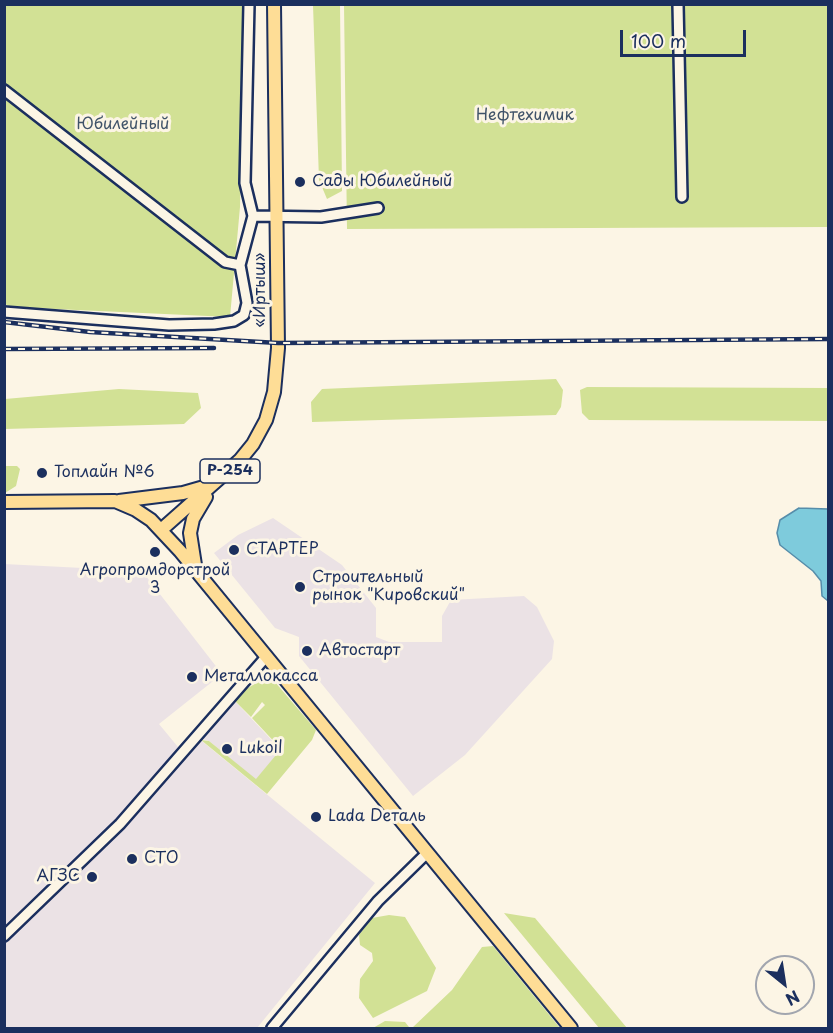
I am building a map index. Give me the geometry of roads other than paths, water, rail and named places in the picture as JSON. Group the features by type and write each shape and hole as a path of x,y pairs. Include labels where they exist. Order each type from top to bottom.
{"main road":[{"name":"«Иртыш»","path":"161,530 219,481 253,444 266,420 274,392 278,348 274,4"},
{"path":"4,502 115,501 183,493 219,481"},
{"path":"199,574 191,551 191,526 201,502 219,481"},
{"path":"115,501 136,510 161,530 571,1029"}],"street":[{"path":"4,312 169,325 234,321 244,315 247,303 240,265 253,216 245,183 249,4"},
{"path":"678,4 682,197"},
{"path":"4,90 216,255 231,264 240,265"},
{"path":"253,216 321,217 378,208"},
{"path":"4,936 120,824 266,657"},
{"path":"272,1029 378,901 426,854"}],"water":[{"path":"799,508 828,509 828,601 822,596 821,581 813,571 780,545 777,533 780,520"}],"railway":[{"path":"4,322 90,332 278,343 828,339"},
{"path":"4,349 214,348"}],"place":[{"name":"Сады Юбилейный","path":"300,182"},
{"name":"Топлайн №6","path":"42,473"},
{"name":"СТАРТЕР","path":"234,550"},
{"name":"Агропромдорстрой 3","path":"155,552"},
{"name":"Строительный рынок \"Кировский\"","path":"300,587"},
{"name":"Автостарт","path":"307,651"},
{"name":"Металлокасса","path":"192,677"},
{"name":"Lukoil","path":"227,749"},
{"name":"Lada Dеталь","path":"316,817"},
{"name":"СТО","path":"132,859"},
{"name":"АГЗС","path":"92,877"}],"park label":[{"name":"Нефтехимик","path":"525,116"},
{"name":"Юбилейный","path":"123,125"}]}
